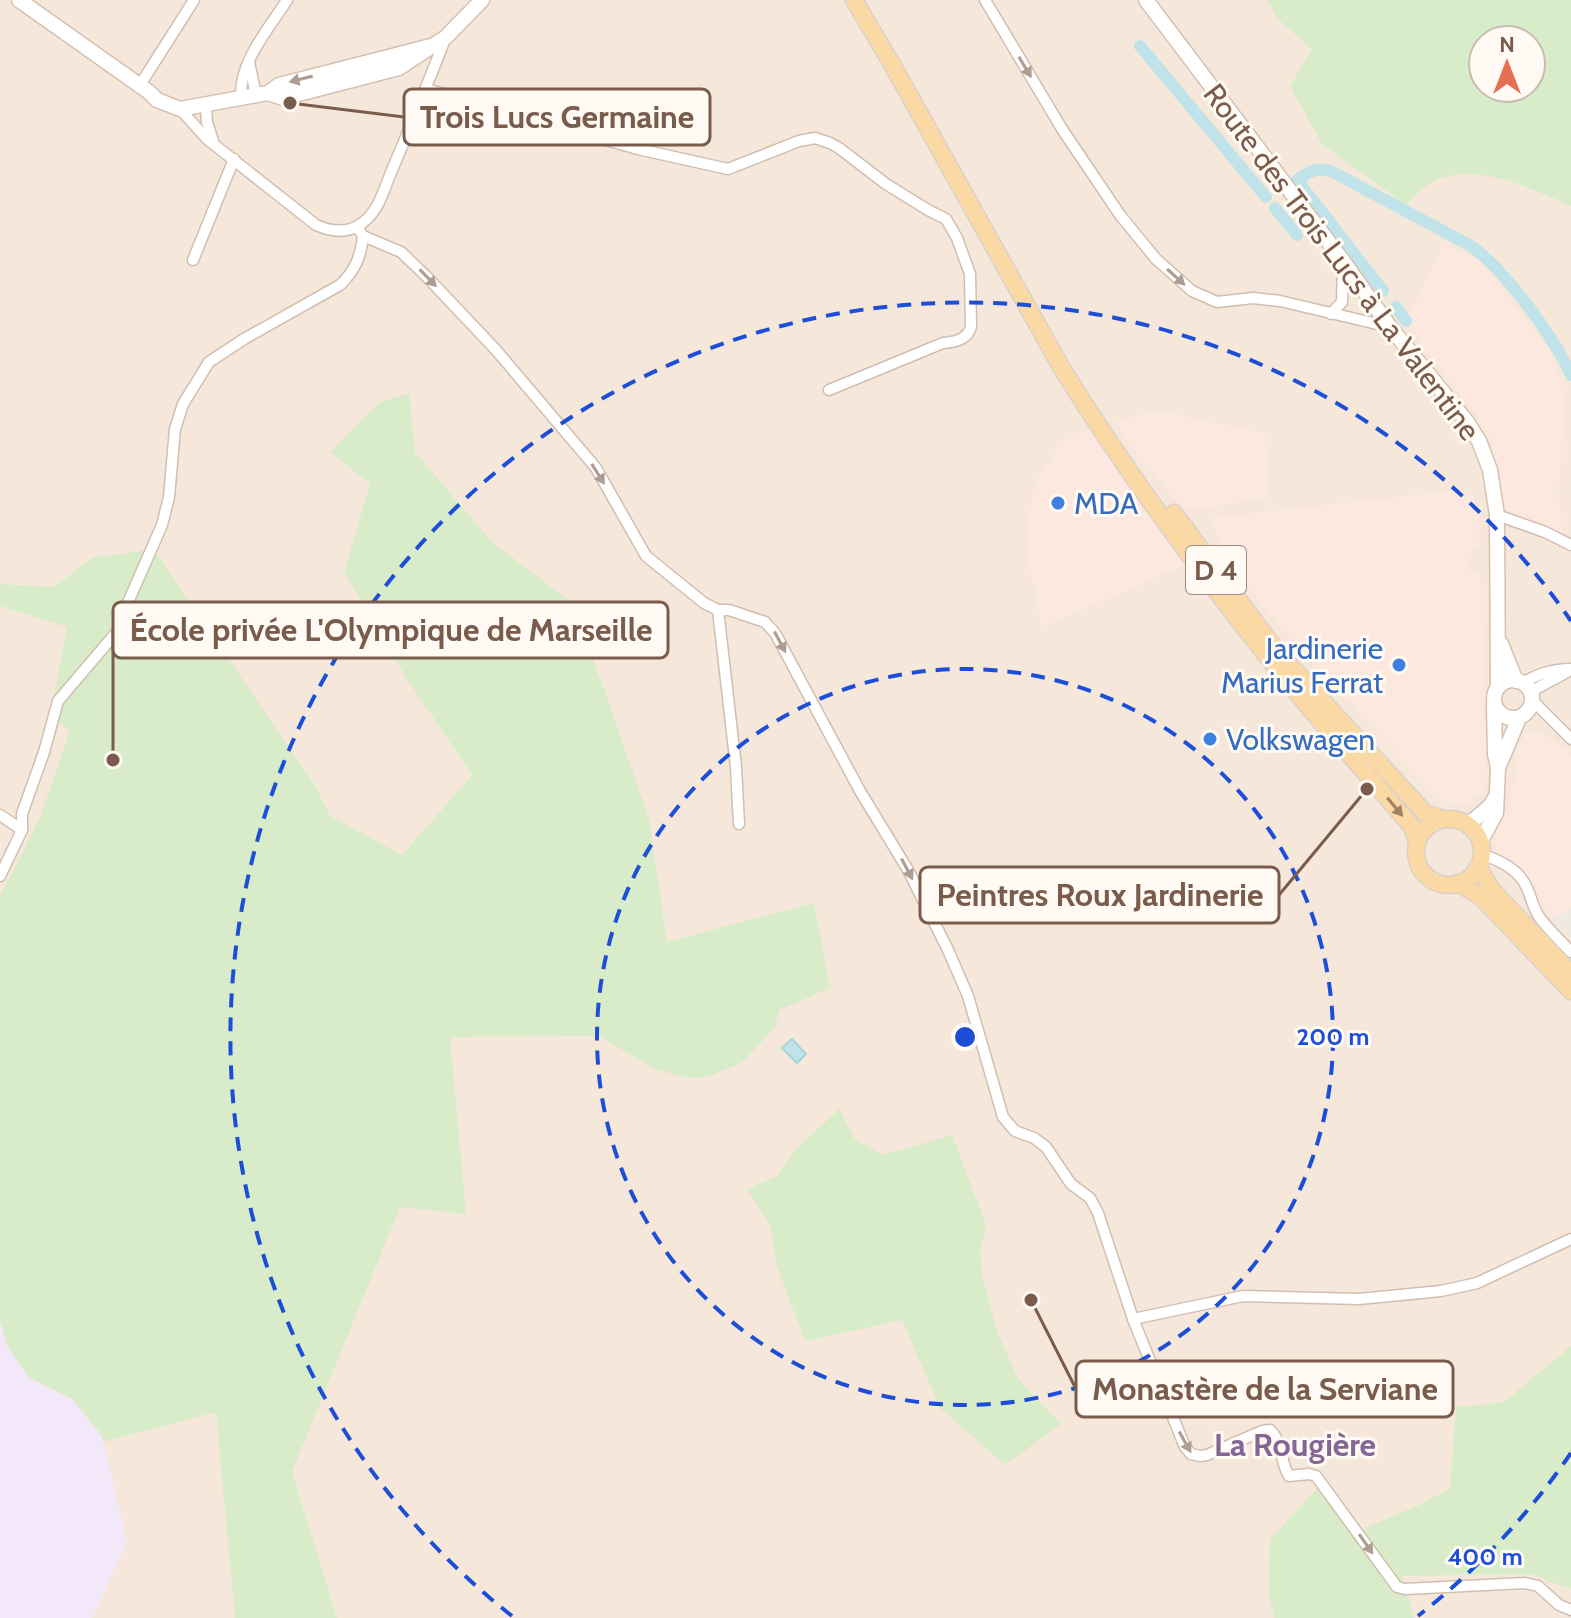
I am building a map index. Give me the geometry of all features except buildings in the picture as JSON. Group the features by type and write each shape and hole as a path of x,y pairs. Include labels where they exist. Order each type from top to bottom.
{"main road":[{"name":"D 4","path":"854,0 1081,399 1210,583 1268,657 1412,827 1417,841"},
{"name":"D 4","path":"1020,293 1143,472 1276,650 1425,813 1443,819"},
{"path":"1480,854 1470,877 1458,883 1440,883 1425,874 1416,859 1417,841 1423,831 1443,819 1456,819 1468,825 1475,832 1491,889 1571,973"},
{"path":"1458,883 1481,897 1571,991"}],"street":[{"path":"144,89 194,0"},
{"path":"255,95 249,60 287,0"},
{"path":"194,107 255,95 279,85 431,46 446,37 482,0"},
{"path":"985,0 1062,129 1120,215 1156,259 1192,291 1217,302 1253,298 1390,327"},
{"name":"Route des Trois Lucs à La Valentine","path":"1146,0 1390,327 1476,435 1490,470 1497,515 1498,687"},
{"path":"30,3 144,89 186,101 194,107 207,122 213,143"},
{"path":"0,876 22,830 22,814 58,701 121,624 162,525 169,497 175,429 183,404 209,362 340,285 350,276 362,250 360,231 375,210 446,37"},
{"path":"426,89 638,149 728,169 799,141 815,138 839,148 886,184 946,219 957,238 970,274 969,334 956,342 943,343 829,390"},
{"path":"194,107 213,143 316,225 329,231 360,231 401,252 496,350 596,468 646,556 704,603 718,610 729,610 765,622 775,633 860,791 908,870 948,950 968,996 1003,1117 1015,1131 1034,1138 1046,1147 1071,1184 1090,1198 1098,1213 1133,1319 1185,1447 1191,1454 1207,1455 1270,1430 1278,1440 1285,1472 1289,1476 1316,1476 1397,1587 1525,1583 1538,1586 1559,1605 1571,1610"},
{"path":"193,260 234,159"},
{"path":"1331,314 1342,302 1343,261"},
{"path":"1497,515 1571,545"},
{"path":"718,610 736,767 739,824"},
{"name":"Route des Trois Lucs à La Valentine","path":"1499,636 1525,689 1571,739"},
{"path":"1525,689 1571,670"},
{"path":"1525,689 1510,680 1495,691 1496,813 1480,854 1508,866 1519,876 1540,919 1571,952"},
{"path":"1498,768 1519,718 1528,711 1525,689"},
{"path":"1494,706 1504,717 1519,718"},
{"path":"1468,825 1490,806 1497,792"},
{"path":"0,815 22,830"},
{"path":"1133,1319 1243,1296 1359,1299 1441,1291 1477,1283 1571,1239"}],"shaded area":[{"path":"0,0 1571,0 1571,1618 0,1618"},
{"path":"1445,243 1481,263 1549,349 1559,377 1563,403 1564,440 1558,494 1563,536 1503,507 1492,439 1422,346 1407,320"},
{"path":"1168,413 1265,434 1268,497 1184,509 1126,440 1117,423 1144,414"},
{"path":"1094,428 1186,564 1042,627 1030,566 1029,516 1035,484 1058,449 1074,434"},
{"name":"Jardinerie Marius Ferrat","path":"1471,489 1479,517 1479,546 1465,556 1466,569 1480,575 1487,787 1466,804 1456,804 1438,797 1343,698 1259,601 1235,566 1209,518"},
{"path":"1537,732 1571,755 1571,909 1551,919 1527,874 1495,850 1494,839 1505,814 1516,774 1518,745 1525,735"},
{"path":"1571,909 1571,938 1551,919"},
{"path":"0,1321 8,1348 30,1378 72,1399 102,1436 127,1543 92,1618 0,1618"}],"green space":[{"path":"1267,0 1571,0 1571,206 1504,180 1468,174 1434,181 1406,205 1322,144 1290,86 1312,49 1279,20"},
{"path":"409,393 415,452 492,542 570,601 649,819 667,942 814,903 830,988 779,1010 775,1027 743,1062 707,1077 683,1077 657,1070 599,1036 450,1037 466,1214 400,1207 292,1472 337,1618 235,1618 216,1412 103,1442 102,1436 72,1399 30,1378 8,1348 0,1320 0,896 39,820 70,732 59,722 60,717 51,713 67,627 0,606 0,584 54,587 92,558 143,551 159,557 316,787 330,816 402,855 472,775 405,676 344,572 370,484 331,452 379,403"},
{"path":"839,1109 855,1139 882,1155 952,1135 986,1224 980,1252 982,1275 997,1331 1018,1379 1061,1424 1005,1465 940,1408 902,1320 805,1341 776,1264 770,1225 747,1189 777,1176 793,1152"},
{"path":"1571,1346 1571,1589 1530,1574 1403,1576 1414,1618 1274,1618 1269,1593 1270,1539 1317,1489 1353,1533 1424,1503 1450,1488 1456,1407 1504,1402"}],"water":[{"path":"792,1039 806,1054 797,1063 782,1048"}],"waterway":[{"path":"1140,46 1266,197"},
{"path":"1383,291 1297,180 1317,170 1331,171 1471,246 1499,271 1527,305 1571,375"},
{"path":"1275,208 1297,235"},
{"path":"1396,307 1406,321"}],"place":[{"name":"Trois Lucs Germaine","path":"290,103"},
{"name":"MDA","path":"1058,503"},
{"name":"Jardinerie Marius Ferrat","path":"1399,665"},
{"name":"Volkswagen","path":"1210,739"},
{"name":"École privée L'Olympique de Marseille","path":"113,760"},
{"name":"Peintres Roux Jardinerie","path":"1367,789"},
{"name":"Monastère de la Serviane","path":"1031,1300"}],"district":[{"name":"La Rougière","path":"1295,1444"}]}
